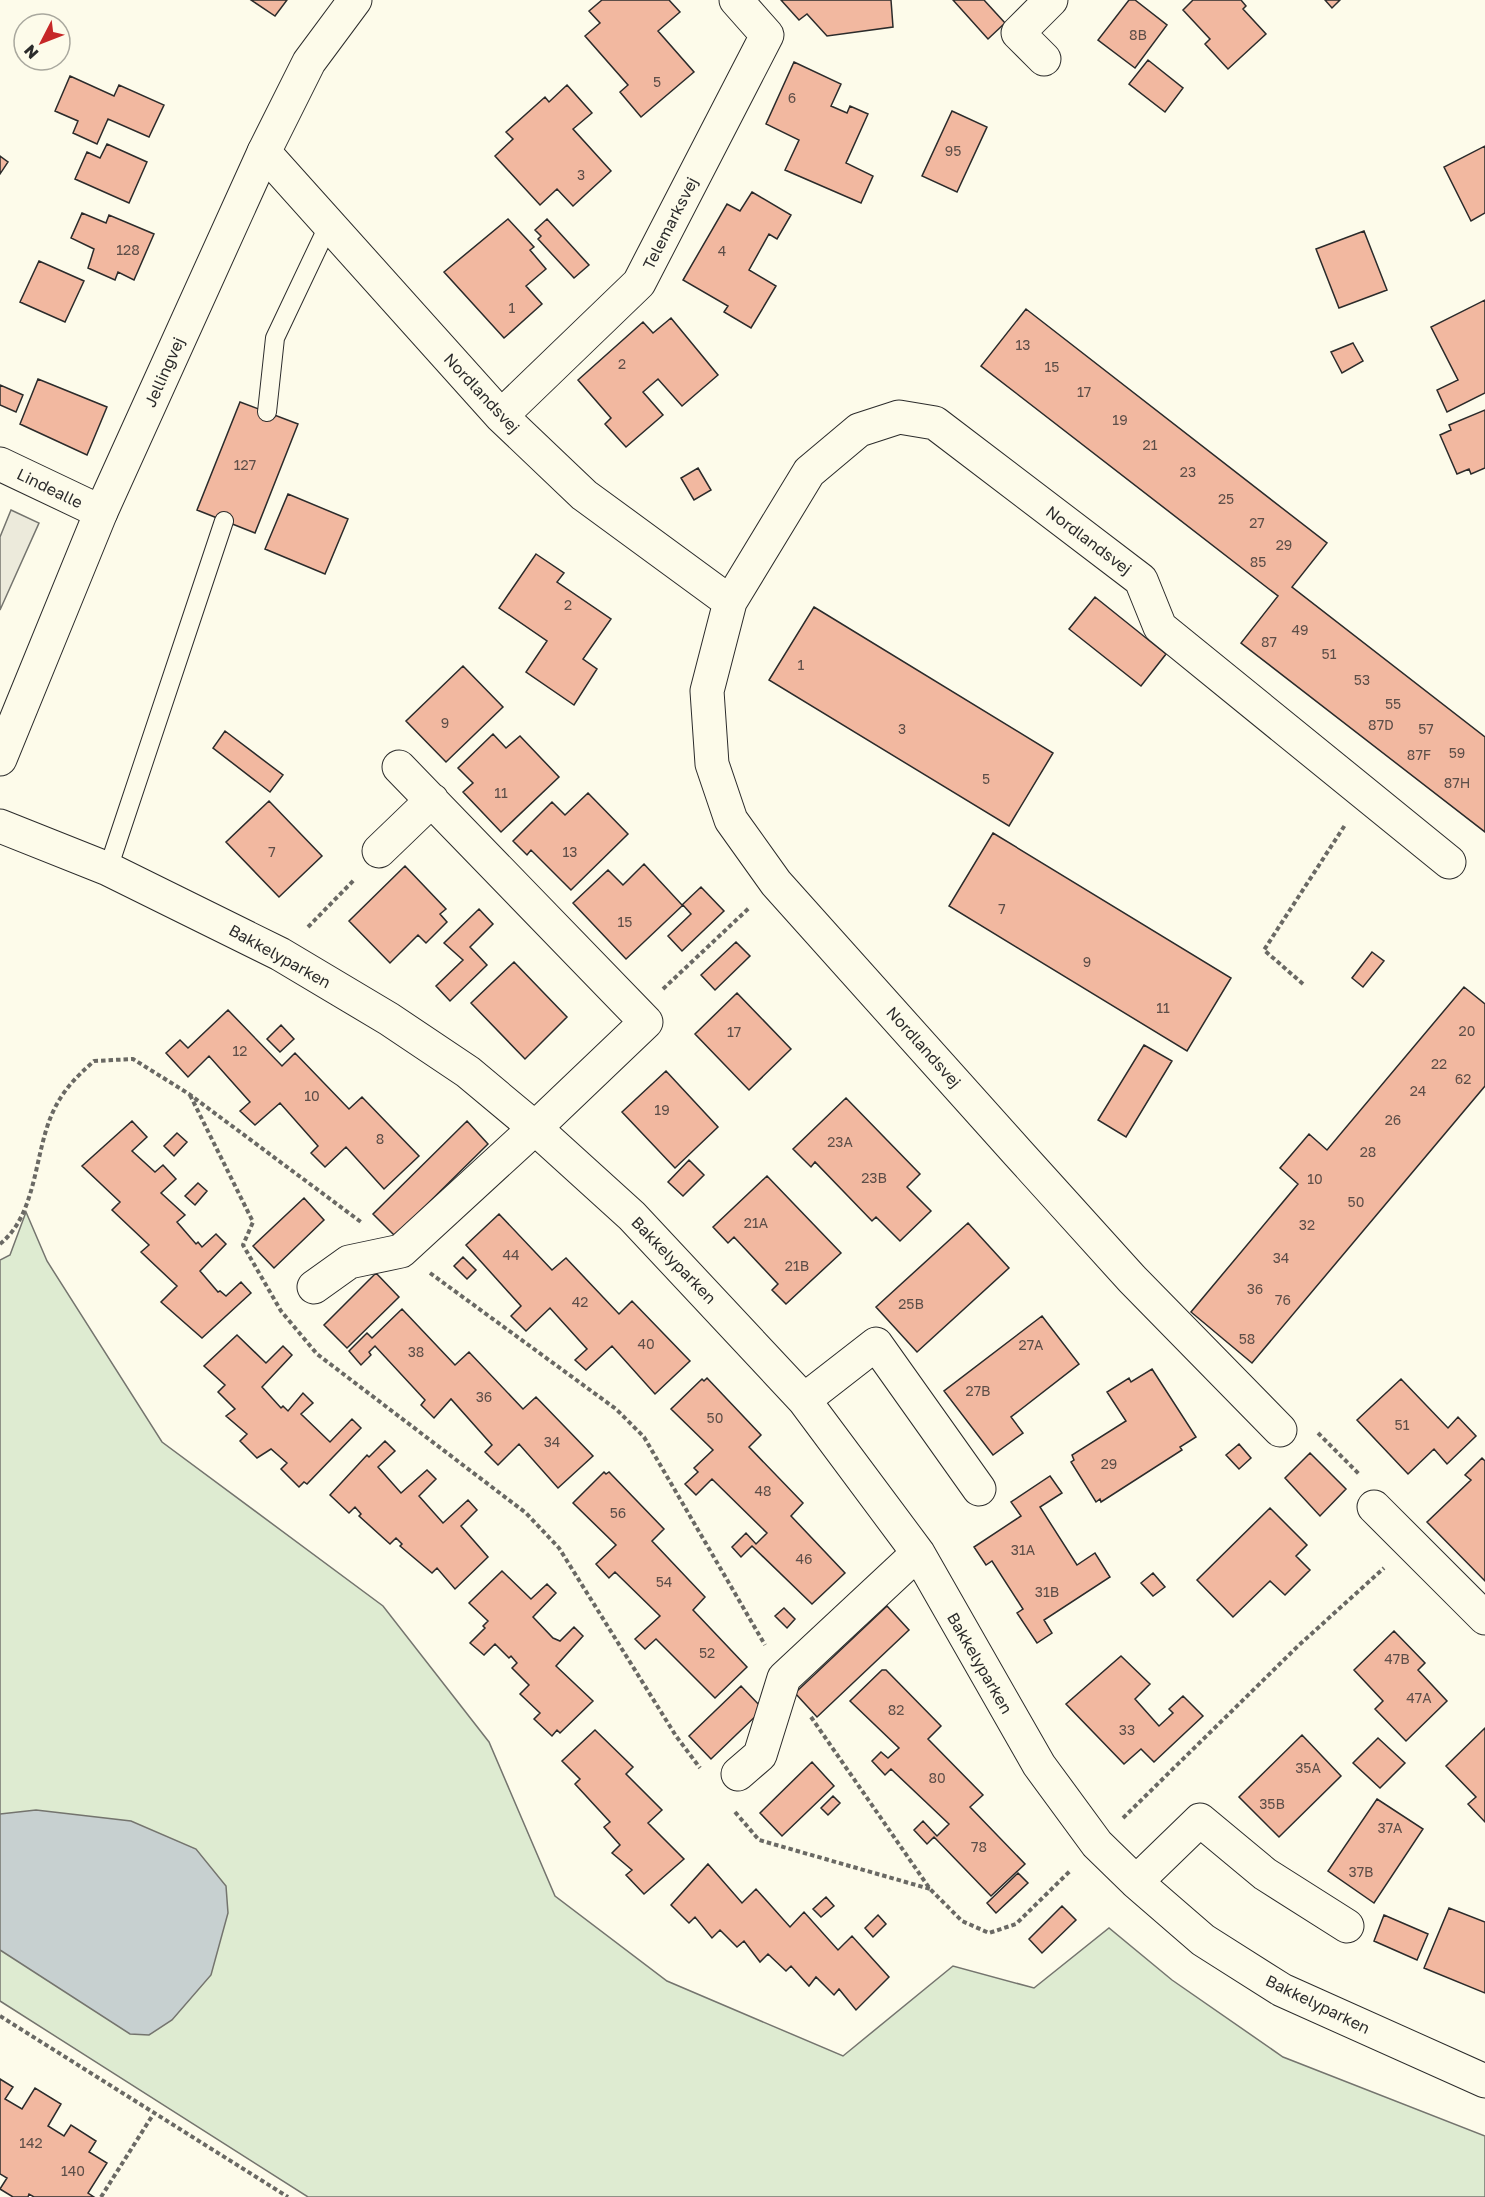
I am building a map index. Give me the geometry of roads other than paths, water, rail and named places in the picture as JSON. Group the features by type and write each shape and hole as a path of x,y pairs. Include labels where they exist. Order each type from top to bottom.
{"street":[{"name":"Jellingvej","path":"0,759 101,512 264,152 309,63 355,0"},
{"name":"Telemarksvej","path":"501,416 639,283 767,35 736,0"},
{"path":"1044,60 1018,33 1051,0"},
{"name":"Nordlandsvej","path":"264,152 501,416 584,495 730,602"},
{"name":"Nordlandsvej","path":"1280,1430 1132,1279 1063,1203 776,883 731,820 712,764 707,691 730,602 809,472 859,430 899,417 935,423 1141,580 1160,627 1449,862"},
{"name":"Lindealle","path":"0,464 101,512"},
{"path":"314,1287 349,1262 401,1251 536,1128 646,1022 399,767"},
{"path":"379,851 432,801"},
{"name":"Bakkelyparken","path":"0,826 108,868 280,954 389,1019 468,1072 536,1128 632,1216 804,1400 918,1553 1039,1765 1097,1844 1136,1882 1203,1940 1282,1990 1485,2081"},
{"path":"804,1400 876,1344 979,1489"},
{"path":"1374,1507 1485,1618"},
{"path":"738,1774 760,1755 784,1678 918,1553"},
{"path":"1136,1882 1200,1820 1265,1874 1347,1926"}],"lane":[{"path":"267,412 275,338 329,224"},
{"path":"108,868 224,521"}]}
